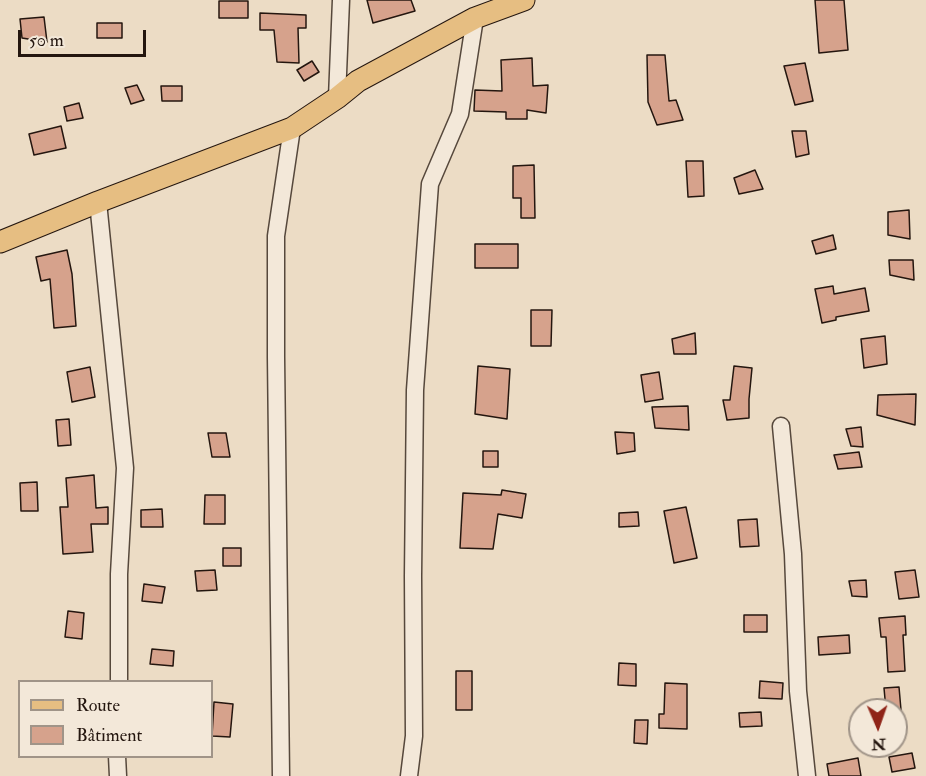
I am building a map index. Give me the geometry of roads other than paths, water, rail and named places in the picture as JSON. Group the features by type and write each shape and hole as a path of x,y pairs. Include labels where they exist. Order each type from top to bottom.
{"main road":[{"path":"0,242 291,128 338,98 358,81 475,18 524,0"}],"street":[{"path":"338,98 341,0"},
{"path":"409,776 414,736 415,390 430,184 460,114 475,18"},
{"path":"281,776 276,236 291,128"},
{"path":"98,202 125,468 119,574 119,680"},
{"path":"781,426 793,554 798,691 807,776"},
{"path":"117,758 118,776"}]}
